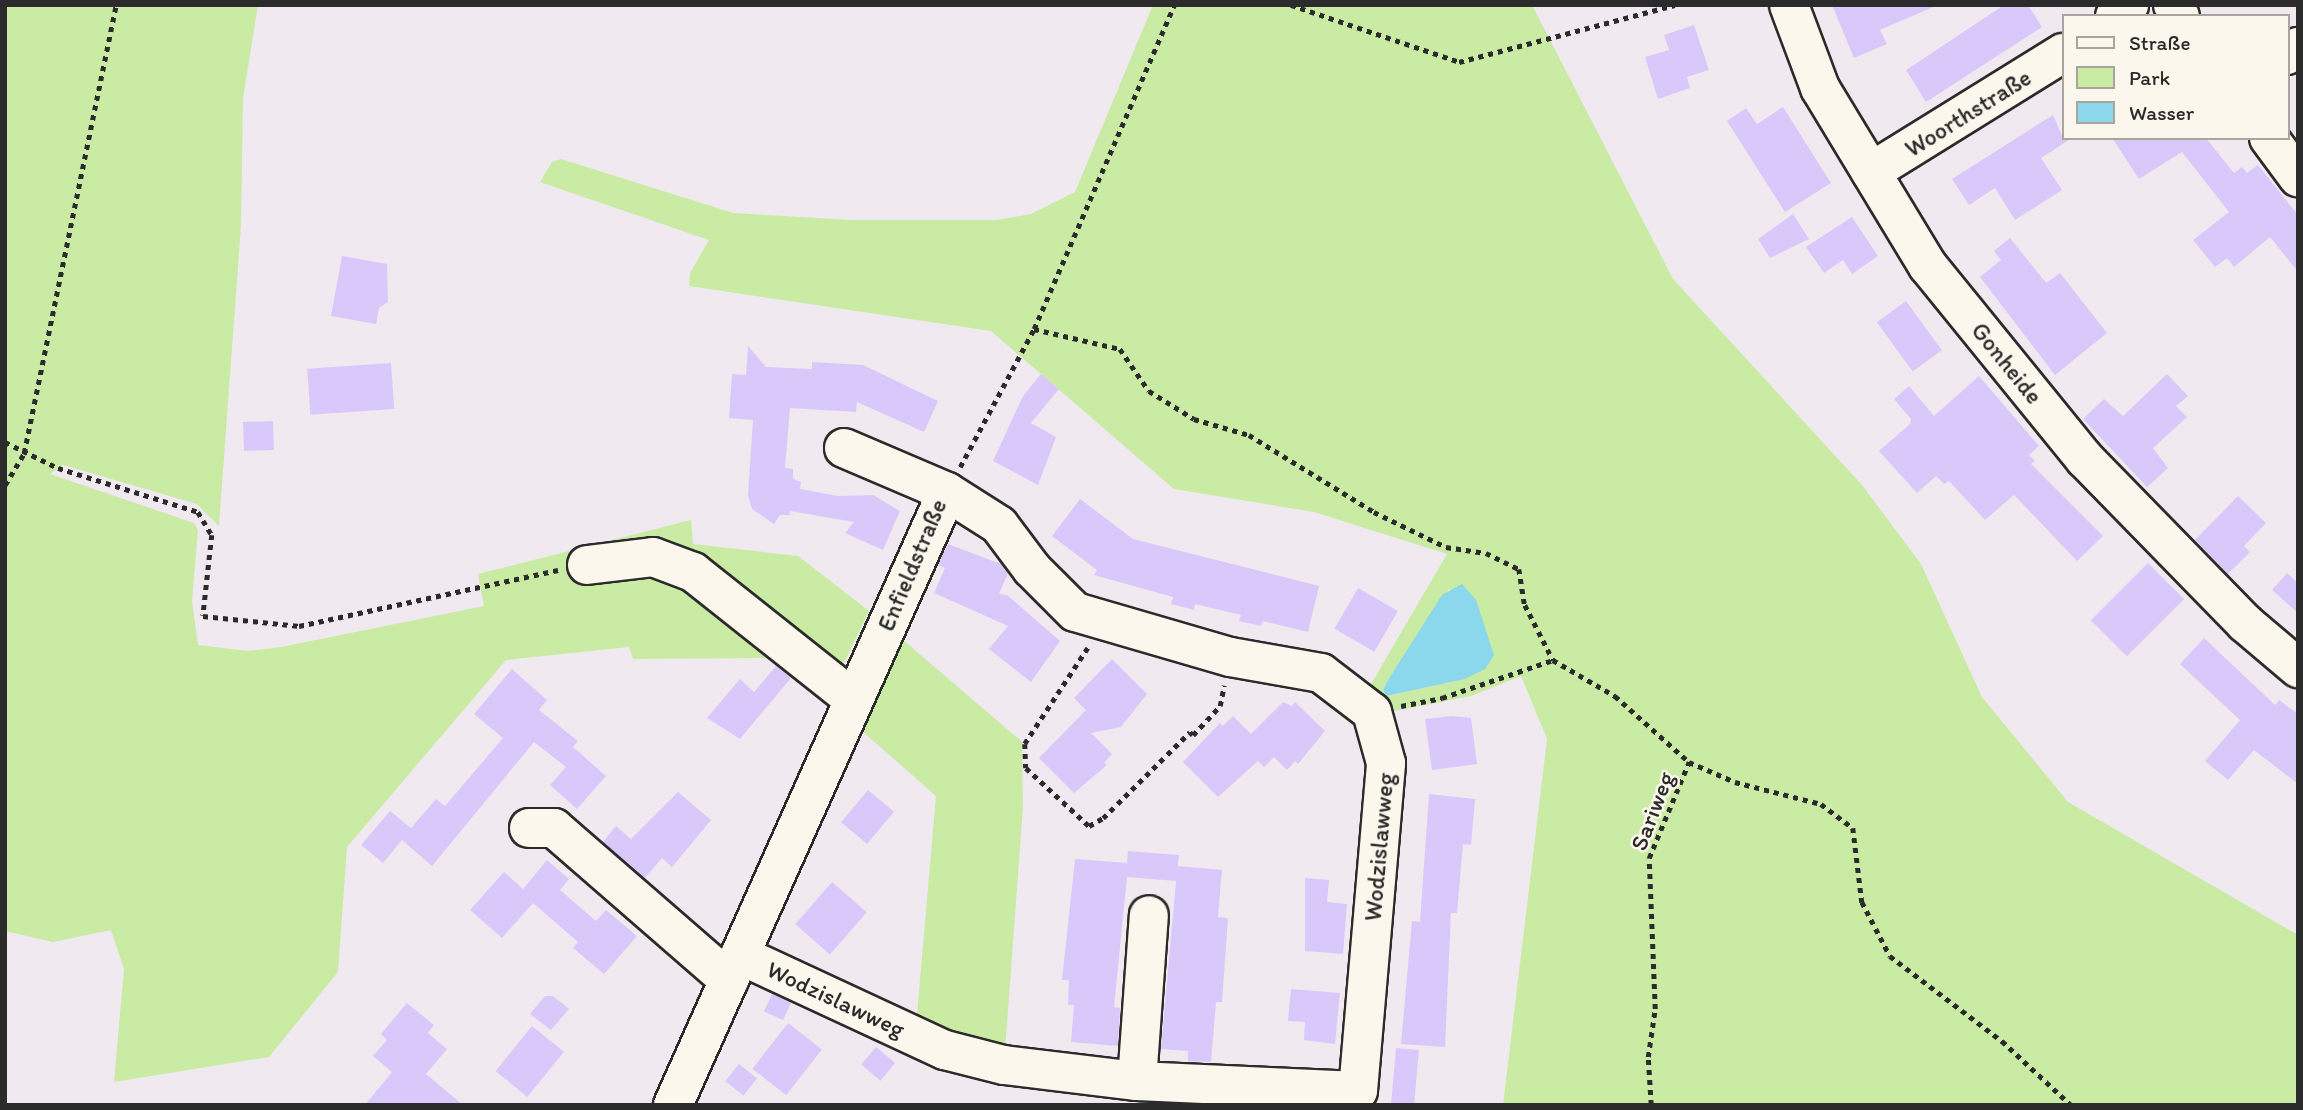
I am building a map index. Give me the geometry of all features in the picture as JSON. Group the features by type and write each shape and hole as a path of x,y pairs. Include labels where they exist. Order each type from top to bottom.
{"street":[{"name":"Gonheide","path":"1789,5 1820,88 1927,266 2085,459 2245,623 2298,668"},
{"name":"Woorthstraße","path":"1866,163 2062,54"},
{"path":"2270,140 2298,177"},
{"name":"Enfieldstraße","path":"673,1105 947,492 844,448"},
{"path":"947,492 999,525 1032,569 1075,612 1230,657 1321,673 1372,712"},
{"path":"587,565 653,557 693,572 853,699"},
{"name":"Wodzislawweg","path":"735,967 945,1050 1004,1065 1137,1081 1358,1091 1386,763 1372,712"},
{"path":"529,828 554,828 735,967"},
{"path":"1137,1081 1149,915"}],"path":[{"path":"5,485 24,453 116,5"},
{"path":"947,492 1034,329 1174,5"},
{"path":"1290,5 1459,62 1675,5"},
{"path":"1034,329 1120,349 1149,391 1194,419 1249,435 1374,512 1446,547 1486,553 1519,569 1525,605 1553,660 1442,698 1372,712"},
{"path":"5,442 58,468 198,512 212,536 203,616 299,626 587,565"},
{"path":"1105,621 1025,744 1026,768 1089,825 1103,818 1220,706 1230,657"},
{"name":"Sariweg","path":"1553,660 1615,696 1689,762 1649,858 1655,1009 1648,1058 1651,1105"},
{"path":"1689,762 1735,782 1821,804 1853,828 1862,902 1890,956 2002,1041 2071,1105"}],"green space":[{"path":"5,5 258,5 243,98 241,225 219,526 197,504 63,465 50,474 194,523 198,530 192,601 198,645 248,651 281,647 484,606 478,574 691,520 693,544 798,556 869,611 827,698 782,658 633,659 629,647 506,660 347,847 338,972 269,1057 114,1082 124,969 111,930 53,942 5,931"},
{"path":"1153,5 1532,5 1673,279 1862,485 1921,564 1982,697 2068,802 2298,935 2298,1105 1503,1105 1547,739 1521,676 1471,696 1384,713 1367,691 1447,554 1314,512 1174,489 991,331 689,286 690,273 709,240 540,182 552,162 561,159 733,213 851,220 997,220 1031,214 1075,192","holes":["1450,588 1465,679 1386,696 1383,690"]},
{"path":"902,639 1022,742 1023,807 1005,1051 916,1026 936,796 861,730"}],"water":[{"path":"1462,584 1476,600 1494,655 1485,669 1465,679 1386,696 1383,690 1388,680 1442,595"}],"building":[{"path":"1832,5 1938,5 1880,30 1887,44 1854,58"},
{"path":"2004,5 2028,5 2042,27 1926,102 1906,70"},
{"path":"1694,25 1709,70 1687,77 1690,88 1658,99 1645,57 1669,50 1664,35"},
{"path":"1783,107 1831,183 1785,212 1727,121 1746,108 1757,124"},
{"path":"2053,115 2062,140 2069,140 2041,158 2062,190 2015,220 1995,188 1969,205 1952,179"},
{"path":"2113,140 2208,140 2234,173 2242,167 2247,173 2258,165 2298,215 2298,272 2270,237 2234,267 2227,258 2215,267 2193,240 2229,212 2182,152 2139,179"},
{"path":"1793,214 1809,239 1770,258 1758,239"},
{"path":"1852,217 1878,256 1852,274 1843,260 1824,273 1806,247"},
{"path":"2010,238 2046,283 2060,273 2107,333 2055,375 1980,277 2001,260 1994,251"},
{"path":"342,256 387,264 388,302 379,308 376,324 331,316"},
{"path":"1906,301 1942,350 1913,372 1877,322"},
{"path":"748,346 766,367 812,369 812,362 863,365 938,401 924,432 857,402 856,412 790,408 785,468 793,469 793,479 801,482 800,489 838,496 873,495 900,511 883,550 845,533 854,522 790,511 790,515 780,515 774,524 752,509 748,495 753,420 729,418 732,374 746,375"},
{"path":"391,363 394,409 310,415 307,369"},
{"path":"1041,374 1059,389 1031,423 1056,437 1038,485 993,461 1023,396"},
{"path":"2167,374 2188,396 2176,406 2187,417 2153,448 2168,468 2147,487 2083,419 2104,399 2123,416"},
{"path":"1979,376 2039,446 2029,455 2035,461 2031,464 2103,536 2077,561 2014,495 1985,520 1949,481 1944,484 1936,476 1917,493 1879,451 1910,424 1911,419 1894,399 1909,386 1934,416"},
{"path":"273,421 274,450 244,451 243,422"},
{"path":"2238,496 2266,523 2244,546 2250,552 2228,574 2195,540"},
{"path":"1080,499 1133,539 1319,586 1308,632 1263,621 1261,626 1239,621 1241,615 1195,604 1194,610 1171,604 1173,597 1094,575 1097,570 1052,536"},
{"path":"948,544 1001,564 1008,573 999,594 1007,595 1060,641 1031,682 989,649 1008,626 934,593 945,568 938,565"},
{"path":"2148,563 2184,599 2127,656 2091,620"},
{"path":"2287,573 2298,583 2298,613 2272,590"},
{"path":"1358,588 1398,611 1374,652 1334,629"},
{"path":"2204,638 2275,705 2279,700 2298,714 2298,784 2254,750 2228,780 2205,761 2240,720 2180,664"},
{"path":"1112,659 1147,694 1121,727 1091,733 1112,754 1104,763 1107,765 1074,793 1039,758 1086,710 1074,698"},
{"path":"776,666 791,678 740,739 707,718 740,679 754,692"},
{"path":"512,669 547,700 539,710 578,741 573,747 606,776 577,809 550,785 566,767 534,742 432,866 402,840 383,863 361,845 390,811 411,828 436,799 445,806 503,738 474,714"},
{"path":"1283,702 1292,706 1295,702 1325,731 1298,764 1295,761 1287,770 1274,757 1264,767 1258,761 1218,797 1183,762 1220,723 1223,726 1233,716 1251,734"},
{"path":"1451,716 1471,718 1477,764 1432,770 1425,719"},
{"path":"868,790 894,812 867,844 841,822"},
{"path":"678,792 711,820 672,867 662,858 645,878 603,842 616,826 631,839"},
{"path":"1429,794 1475,799 1471,845 1463,844 1457,913 1451,913 1445,1047 1401,1044 1412,921 1420,922"},
{"path":"1128,851 1179,855 1178,866 1222,870 1218,917 1228,918 1222,1002 1216,1002 1211,1062 1188,1061 1188,1051 1161,1049 1176,881 1127,877 1114,1007 1120,1008 1118,1046 1071,1042 1074,1005 1068,1005 1069,980 1062,980 1075,859 1127,863"},
{"path":"547,860 569,879 560,890 596,921 606,910 637,936 604,974 573,948 578,942 533,903 502,938 470,910 504,872 523,889"},
{"path":"1305,878 1329,880 1327,902 1347,904 1343,954 1305,951"},
{"path":"832,882 867,912 830,954 795,924"},
{"path":"1291,989 1340,993 1335,1044 1304,1040 1305,1022 1288,1021"},
{"path":"772,994 791,1003 783,1020 764,1011"},
{"path":"545,996 553,996 569,1009 551,1030 530,1014"},
{"path":"407,1003 434,1025 428,1033 447,1049 426,1074 463,1105 365,1105 392,1072 373,1056 387,1040 381,1034"},
{"path":"788,1023 822,1049 786,1095 752,1069"},
{"path":"532,1026 564,1052 527,1097 495,1071"},
{"path":"876,1047 895,1063 880,1081 861,1065"},
{"path":"1396,1048 1419,1050 1414,1105 1391,1105"},
{"path":"739,1064 757,1078 744,1095 725,1081"}]}
